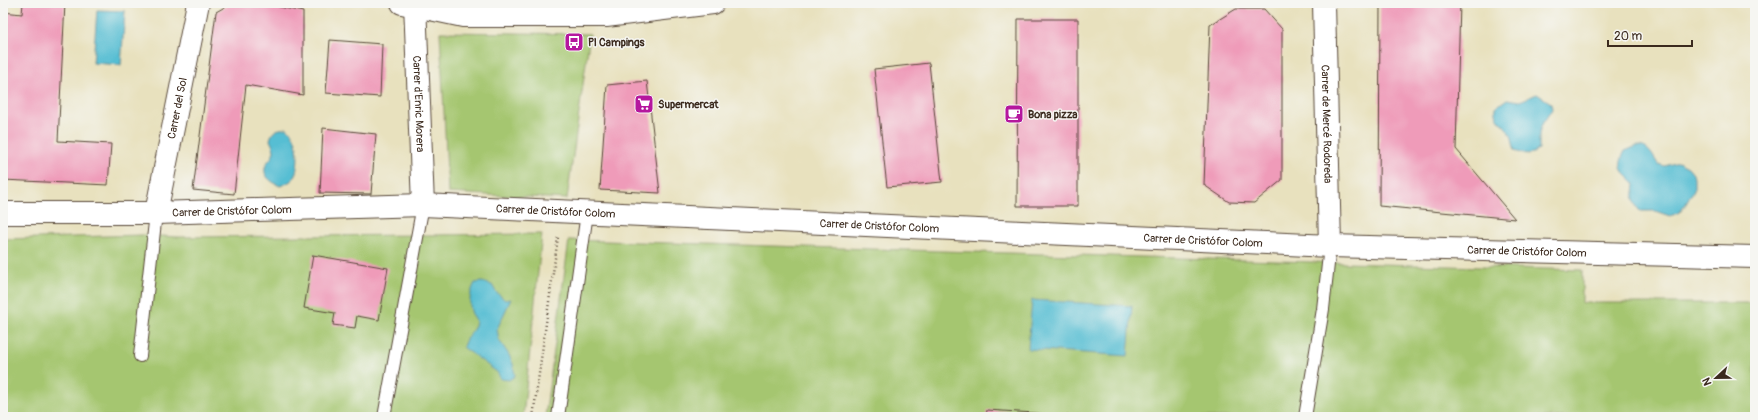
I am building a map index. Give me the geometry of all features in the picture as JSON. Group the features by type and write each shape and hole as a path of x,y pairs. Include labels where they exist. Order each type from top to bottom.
{"street":[{"name":"Carrer del Sol","path":"156,213 198,3"},
{"path":"411,4 463,16 606,16 714,3"},
{"name":"Carrer de Mercé Rodoreda","path":"1324,3 1330,246"},
{"name":"Carrer d'Enric Morera","path":"411,4 422,205"},
{"name":"Carrer de Cristófor Colom","path":"3,213 156,213 422,205 1330,246 1755,257"}],"lane":[{"path":"384,417 387,391 422,205"},
{"path":"558,417 587,212"},
{"path":"140,356 156,213"},
{"path":"1305,417 1323,309 1330,246"}],"path":[{"path":"534,417 562,212"}],"green space":[{"path":"440,32 590,34 567,199 448,193"},
{"path":"542,234 523,417 3,417 3,239 142,235 179,237"},
{"path":"569,240 1582,270 1582,303 1755,303 1755,417 545,417"}],"water":[{"path":"97,10 125,11 121,65 93,63"},
{"path":"1537,94 1551,103 1552,109 1541,126 1539,133 1539,149 1530,154 1524,154 1515,151 1511,135 1499,119 1496,112 1496,107 1507,99 1520,101"},
{"path":"287,128 294,137 296,143 298,163 293,179 280,186 268,178 265,169 274,151 270,140 272,134 278,130"},
{"path":"1637,146 1647,149 1658,164 1665,166 1678,162 1688,167 1693,173 1694,191 1680,212 1670,216 1655,211 1640,211 1635,204 1635,184 1622,170 1621,163 1625,151"},
{"path":"482,282 492,285 496,292 505,300 511,299 497,329 499,340 513,364 515,376 509,380 501,379 497,372 463,347 476,322 470,306 472,290 475,283"},
{"path":"1032,300 1132,306 1128,356 1028,349"}],"building":[{"path":"23,3 65,3 58,141 111,144 108,185 3,180 3,12 22,14"},
{"path":"232,3 261,3 303,12 303,95 246,85 234,194 193,190 216,12"},
{"path":"1380,3 1460,3 1456,149 1515,219 1379,206"},
{"path":"1236,9 1264,9 1282,29 1282,180 1254,203 1229,202 1204,185 1210,25"},
{"path":"1018,19 1078,19 1078,206 1017,206"},
{"path":"330,40 382,44 380,97 326,93"},
{"path":"929,63 942,182 887,187 874,69"},
{"path":"647,81 660,193 600,190 607,85"},
{"path":"323,128 376,134 371,194 320,193"},
{"path":"313,255 388,268 379,320 357,316 355,328 333,325 335,313 304,308"},
{"path":"987,410 1080,416 1080,417 986,417"}],"place":[{"name":"Pl Campings","path":"574,42"},
{"name":"Supermercat","path":"644,104"},
{"name":"Bona pizza","path":"1014,114"}]}
